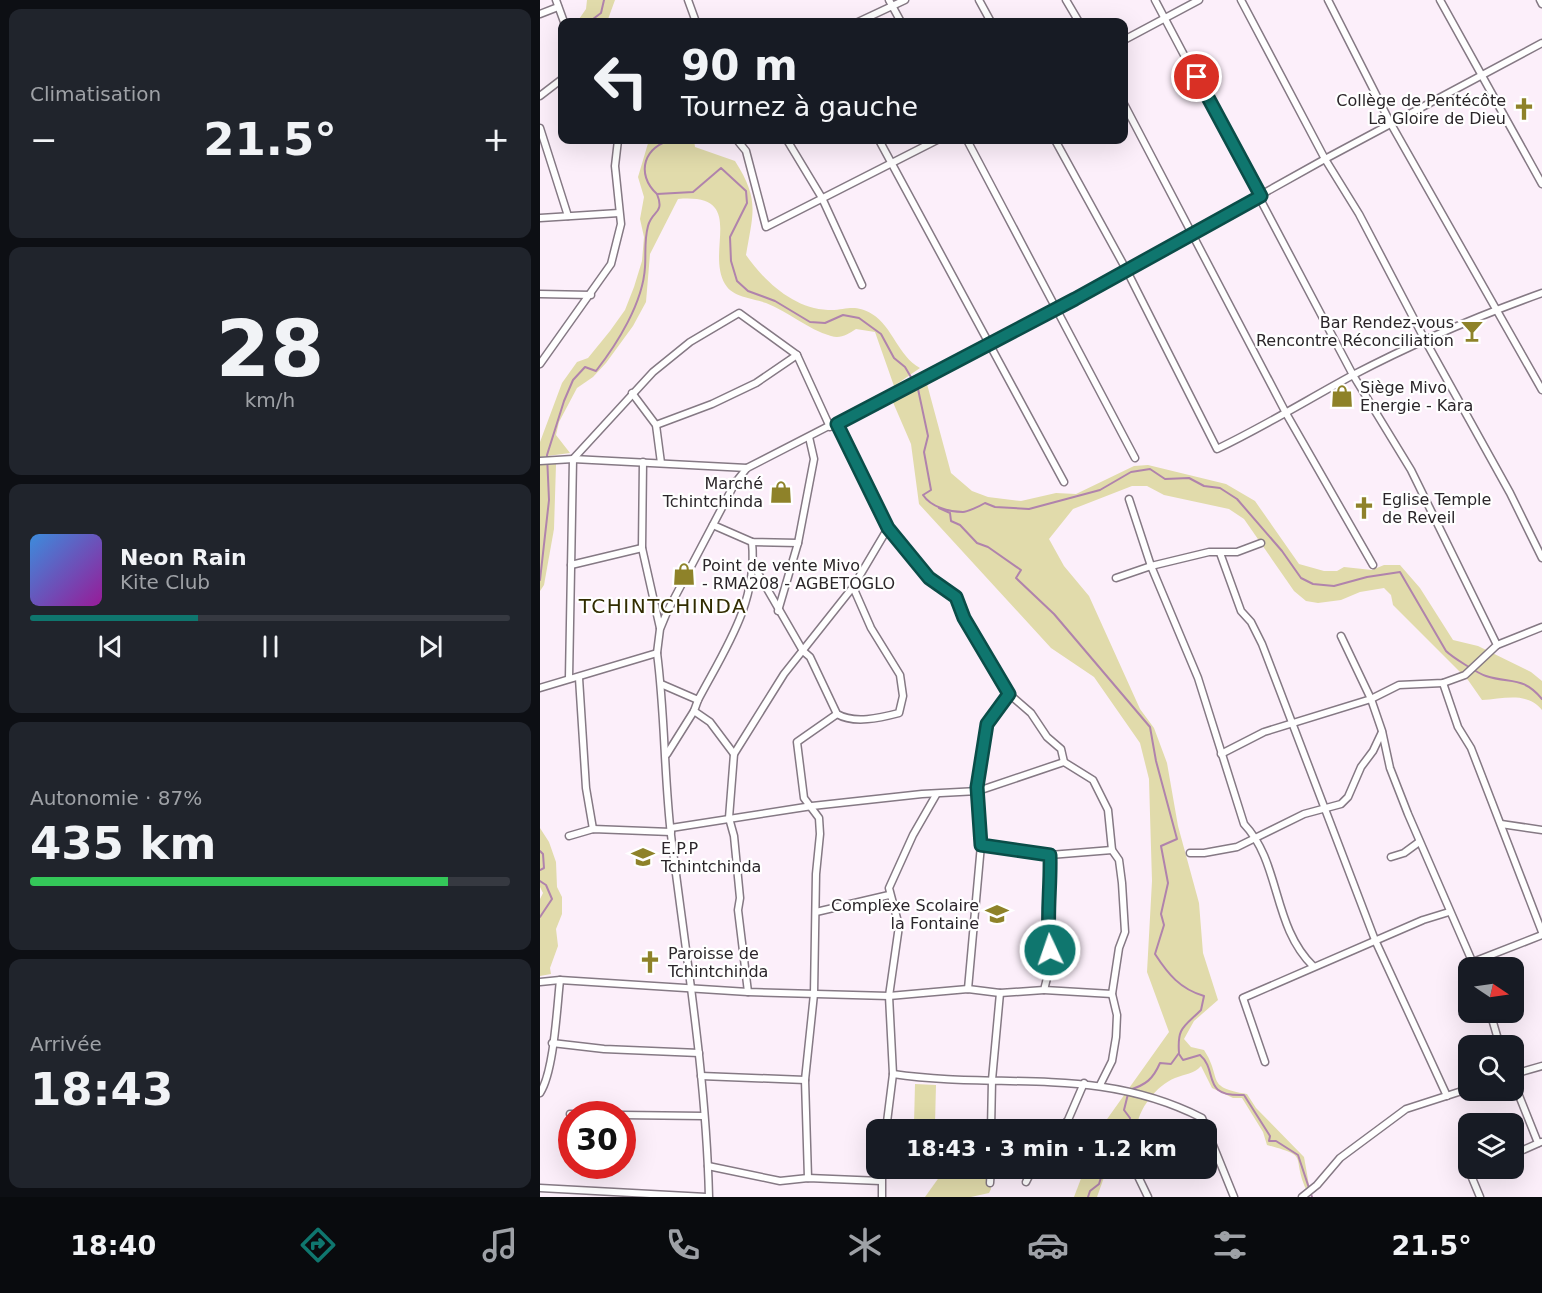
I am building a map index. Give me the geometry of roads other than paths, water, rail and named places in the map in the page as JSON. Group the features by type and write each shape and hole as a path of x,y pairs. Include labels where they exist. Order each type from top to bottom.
{"street":[{"path":"688,0 695,18"},
{"path":"865,18 891,3 905,0"},
{"path":"979,0 989,18"},
{"path":"1066,0 1077,18"},
{"path":"1155,0 1261,196 1353,375 1411,470 1497,645"},
{"path":"1128,38 1199,0"},
{"path":"1241,0 1325,159 1359,213 1425,340 1510,492 1542,558"},
{"path":"1328,0 1391,124 1542,390"},
{"path":"1440,0 1542,184"},
{"path":"540,14 557,3 563,18"},
{"path":"891,3 899,18"},
{"path":"660,629 735,483 747,468 1058,308 1325,159 1542,43"},
{"path":"540,96 558,82"},
{"path":"1128,112 1287,415 1373,565"},
{"path":"540,128 568,216"},
{"path":"540,364 610,264 621,224 615,166 618,144"},
{"path":"740,144 746,152 766,227 929,144"},
{"path":"789,144 822,198 862,285"},
{"path":"881,144 1064,482"},
{"path":"969,144 1010,224 1058,308 1135,458"},
{"path":"1057,144 1127,271 1217,449 1287,415 1353,375 1425,340 1542,293"},
{"path":"540,218 619,213"},
{"path":"540,294 591,294"},
{"path":"569,678 573,459 632,393 690,342 739,313 797,355 888,528 929,578 956,597 964,618 1009,694 1031,713 1047,737 1061,749 1064,762 1093,780 1108,810 1112,850 1119,860 1125,932 1119,948 1112,994 1117,1014 1116,1037 1112,1061 1100,1085"},
{"path":"656,425 712,404 756,383 797,355"},
{"path":"632,393 656,425 661,463"},
{"path":"778,610 798,543 814,459 809,438"},
{"path":"540,460 573,459 747,468"},
{"path":"540,1188 707,1197 708,1166 693,987 671,830 657,653 660,629 642,548 643,462"},
{"path":"1129,499 1151,566 1198,678 1244,824 1257,838 1292,940 1313,966"},
{"path":"713,525 752,542 798,543"},
{"path":"748,992 738,910 740,898 734,836 729,818 734,754 784,674 853,587 888,528"},
{"path":"666,756 694,711 744,613 755,568 752,542"},
{"path":"1116,578 1151,566 1209,552 1237,552 1261,543"},
{"path":"571,565 642,548"},
{"path":"1220,553 1241,611 1251,622 1262,644 1375,940 1447,1096"},
{"path":"755,568 803,651 810,657 837,714 843,718 878,718 899,713 903,696 900,675 871,628 853,587"},
{"path":"1221,754 1264,732 1371,699 1399,685 1443,683 1469,672 1497,645 1542,627"},
{"path":"1341,636 1371,699 1382,731 1390,768 1419,842 1470,957"},
{"path":"540,688 657,653"},
{"path":"579,678 586,788 593,829"},
{"path":"1443,683 1458,728 1471,748 1542,933 1491,957"},
{"path":"661,684 698,700"},
{"path":"968,989 981,845 978,791 987,724 1009,694"},
{"path":"694,711 710,722 734,754"},
{"path":"808,1178 805,1080 814,994 820,834 819,818 804,798 797,742 837,714"},
{"path":"1190,853 1237,847 1304,814 1326,810 1341,804 1348,797 1361,767 1373,751 1382,731"},
{"path":"569,836 593,829 671,830 729,818 812,807 922,794 978,791 1064,762"},
{"path":"887,1119 893,1074 889,996 899,926 889,888 913,835 936,795"},
{"path":"1501,824 1542,830"},
{"path":"1391,857 1404,853 1419,842"},
{"path":"981,845 1050,855 1112,850"},
{"path":"1044,990 1050,970 1048,931 1051,903 1050,855"},
{"path":"816,912 889,895"},
{"path":"1265,1062 1243,998 1375,940 1449,912"},
{"path":"540,982 560,980 748,992 889,996 968,989 1000,993 1044,990 1112,994"},
{"path":"540,1093 544,1087 552,1043 560,980"},
{"path":"991,1119 992,1080 1000,993"},
{"path":"552,1043 604,1049 699,1053"},
{"path":"1524,1071 1542,1066"},
{"path":"893,1074 1084,1083 1170,1102 1202,1118 1234,1197"},
{"path":"701,1076 805,1080"},
{"path":"1068,1119 1084,1083"},
{"path":"1302,1197 1340,1158 1406,1109 1458,1092"},
{"path":"1522,1101 1540,1143 1524,1150"},
{"path":"636,1115 704,1116"},
{"path":"708,1166 780,1181 808,1178 881,1181 882,1197"},
{"path":"990,1179 990,1183"},
{"path":"1139,1179 1148,1197"},
{"path":"1472,1179 1480,1197"}],"waterway":[{"path":"594,18 601,13 604,0"},
{"path":"661,144 649,154 645,169 646,178 657,194 693,192 721,168 746,191 747,203 730,237 731,261 737,281 748,291 775,301 810,322 825,323 843,315 859,318 881,334 894,358 905,367 918,389 928,436 924,452 931,490 923,495 931,503 946,510 958,512 967,511 985,503 995,507 1029,509 1100,490 1131,472 1150,469 1165,479 1189,478 1204,486 1220,488 1237,499 1282,551 1301,578 1313,584 1334,586 1367,577 1400,572 1446,651 1483,675 1523,684 1542,699"},
{"path":"540,580 549,500 547,455 573,380 585,367 596,371 620,336 634,309 643,281 648,226 660,205 657,194"},
{"path":"939,508 950,513 951,521 960,525 977,543 988,547 1021,570 1016,578 1054,614 1150,727 1156,761 1177,839 1161,846 1168,883 1161,914 1164,925 1155,954 1175,980 1204,996 1201,1010 1181,1032 1179,1053 1171,1064 1160,1063 1148,1081 1129,1090 1124,1110 1130,1119"},
{"path":"540,851 543,854 544,868 540,870"},
{"path":"540,881 546,885 552,899 540,917"},
{"path":"1179,1054 1183,1060 1200,1055 1206,1061 1213,1082 1221,1092 1230,1095 1244,1095 1270,1136 1269,1141 1276,1141 1298,1155 1312,1197"},
{"path":"1088,1197 1101,1179"}],"place":[{"name":"Collège de Pentécôte La Gloire de Dieu","path":"1524,109"},
{"name":"Bar Rendez-vous Rencontre Réconciliation","path":"1472,331"},
{"name":"Siège Mivo Energie - Kara","path":"1342,396"},
{"name":"Marché Tchintchinda","path":"781,492"},
{"name":"Eglise Temple de Reveil","path":"1364,508"},
{"name":"Point de vente Mivo - RMA208 - AGBETOGLO","path":"684,574"},
{"name":"E.P.P Tchintchinda","path":"643,857"},
{"name":"Complexe Scolaire la Fontaine","path":"997,914"},
{"name":"Paroisse de Tchintchinda","path":"650,962"}],"district":[{"name":"TCHINTCHINDA","path":"663,606"}]}
